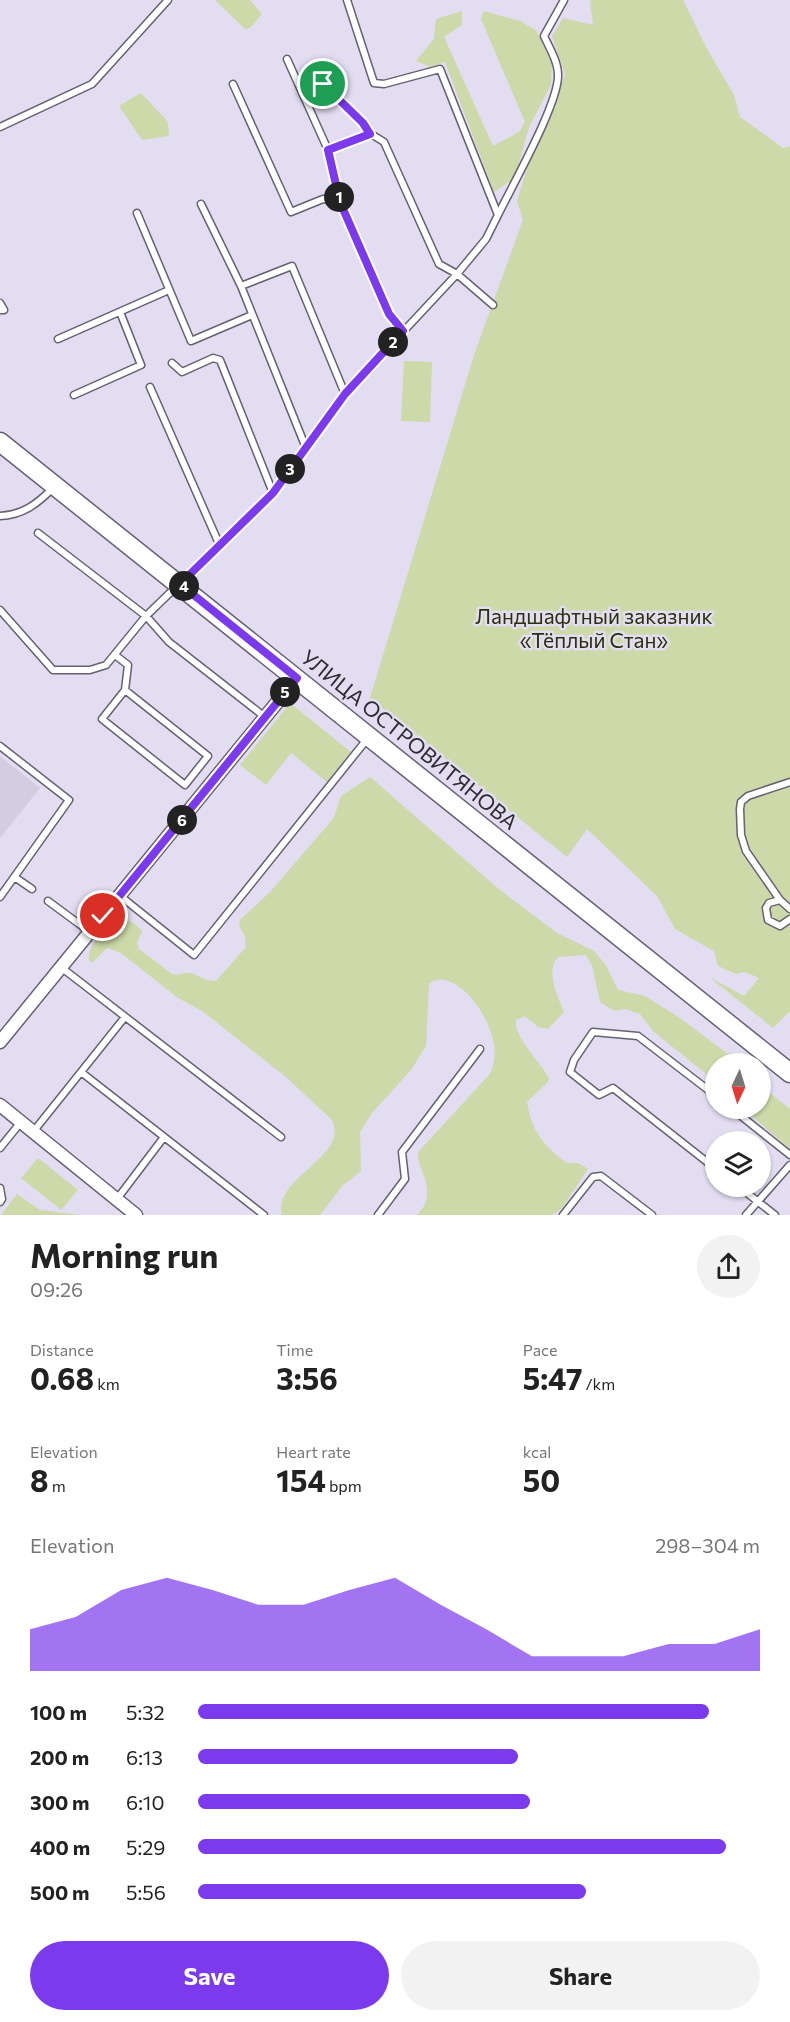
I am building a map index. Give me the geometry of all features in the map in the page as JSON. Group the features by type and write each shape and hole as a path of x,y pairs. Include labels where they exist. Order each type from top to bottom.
{"main road":[{"name":"УЛИЦА ОСТРОВИТЯНОВА","path":"0,442 297,678 368,738 568,893 790,1073"}],"street":[{"path":"0,1042 297,678"},
{"path":"0,1105 136,1215"}],"lane":[{"path":"0,127 92,84 168,0"},
{"path":"347,0 374,83 384,84 440,69 498,214"},
{"path":"0,610 53,670 90,670 106,665 146,616 273,493 345,394 457,274 486,239 557,86 557,64 544,36 564,0"},
{"path":"287,59 328,150 340,202 389,314 403,331"},
{"path":"233,84 291,212 323,199 340,202"},
{"path":"323,84 363,123 370,134 384,142 439,264 457,274 492,305"},
{"path":"328,150 370,134"},
{"path":"201,204 241,286 306,448"},
{"path":"137,213 191,341 252,315"},
{"path":"241,286 292,266 345,394"},
{"path":"58,339 169,290"},
{"path":"0,303 4,310 0,310"},
{"path":"74,394 141,365 120,312"},
{"path":"172,363 183,372 213,358 220,360 273,493"},
{"path":"150,387 220,546"},
{"path":"0,516 14,516 37,504 56,486"},
{"path":"38,533 146,616 169,642 265,718"},
{"path":"115,655 129,665 125,690 102,719 185,785 208,756 125,690"},
{"path":"119,895 194,955 368,738"},
{"path":"0,746 69,800 16,878 0,897"},
{"path":"790,782 748,796 741,802 740,809 741,834 746,850 780,900 790,909"},
{"path":"16,878 32,889"},
{"path":"780,900 769,903 766,908 768,920 780,926 790,919"},
{"path":"48,901 90,932"},
{"path":"62,968 281,1137"},
{"path":"33,1132 125,1017"},
{"path":"705,1088 638,1036 593,1032 574,1060 570,1072 599,1095 613,1088 705,1159"},
{"path":"378,1215 405,1179 402,1152 480,1049"},
{"path":"81,1072 264,1215"},
{"path":"745,1119 790,1155"},
{"path":"0,1148 21,1122"},
{"path":"117,1200 164,1137"},
{"path":"746,1215 790,1165"},
{"path":"563,1215 593,1177 601,1176 652,1215"},
{"path":"0,1188 2,1199 0,1202"},
{"path":"752,1197 775,1215"}],"shaded area":[{"path":"0,756 40,788 0,838"}],"green space":[{"path":"215,0 250,0 262,14 250,28 245,29"},
{"name":"Ландшафтный заказник «Тёплый Стан»","path":"590,0 683,0 706,47 734,95 740,117 783,148 790,146 790,1011 773,1028 709,977 744,996 759,978 744,972 736,974 718,966 714,951 675,929 657,896 587,829 567,857 370,698 474,355 523,220 517,201 538,133 565,75 552,36 563,18 593,25"},
{"path":"462,11 462,25 444,37 493,146 519,132 525,122 481,19 484,11 520,21 536,30 552,63 551,85 529,127 515,178 494,192 445,62 430,67 416,61 434,39 436,19"},
{"path":"141,93 168,122 169,136 142,140 119,106"},
{"path":"404,361 432,362 430,422 401,421"},
{"path":"290,703 351,752 327,782 291,753 266,785 240,765"},
{"path":"370,777 500,890 557,933 594,951 605,964 618,990 645,996 680,1018 727,1053 705,1053 705,1073 654,1032 640,1014 625,1009 614,1011 600,1002 592,965 586,955 558,957 554,963 553,977 564,1012 548,1029 538,1027 525,1016 516,1020 519,1034 549,1078 547,1083 527,1102 535,1129 545,1144 559,1157 567,1163 578,1163 588,1169 562,1208 552,1215 417,1215 427,1197 427,1188 418,1157 419,1151 489,1075 494,1059 493,1041 478,1006 466,992 453,983 440,979 429,984 426,1046 411,1070 372,1113 360,1132 361,1171 343,1185 320,1215 282,1215 282,1202 288,1190 330,1145 335,1133 332,1120 286,1077 202,1011 178,998 121,953 107,948 92,963 89,960 89,953 95,941 123,918 134,923 142,931 137,943 139,949 172,974 191,973 216,981 246,947 245,936 239,926 240,920 270,892 326,827 334,817 341,796"},
{"path":"771,1094 790,1109 790,1149 756,1119 771,1119"},
{"path":"38,1158 78,1190 61,1210 21,1178"},
{"path":"17,1194 40,1210 80,1215 1,1215"}],"route":[{"path":"103,916 297,678 180,584 273,493 345,394 403,331 389,314 340,202 328,150 370,134 363,123 323,84"}]}
